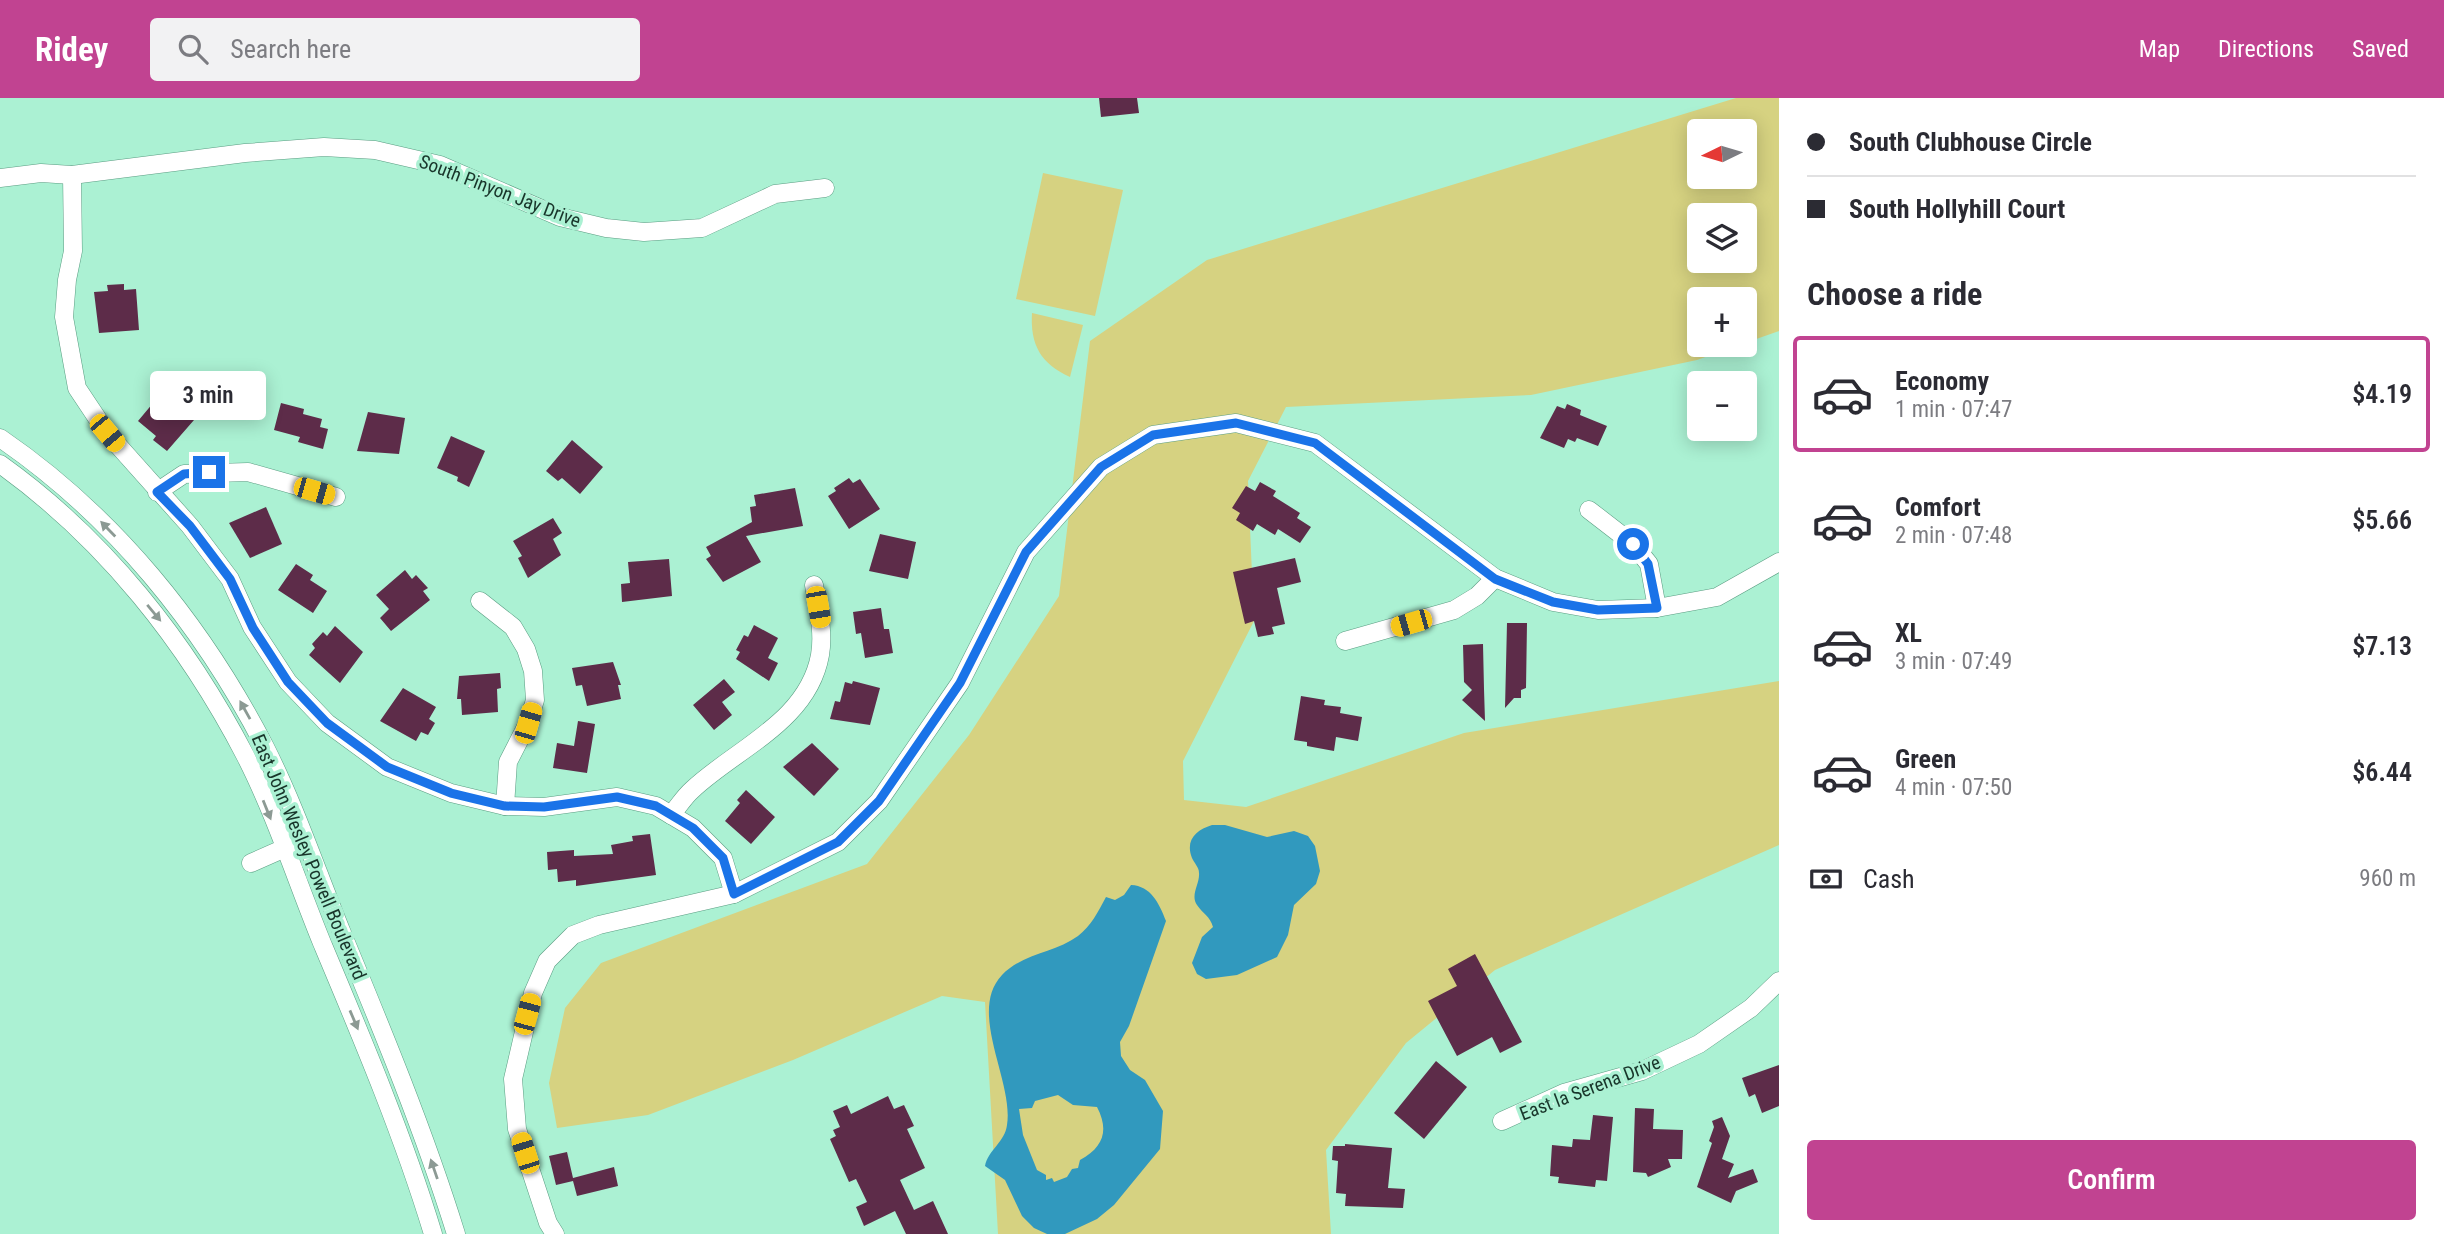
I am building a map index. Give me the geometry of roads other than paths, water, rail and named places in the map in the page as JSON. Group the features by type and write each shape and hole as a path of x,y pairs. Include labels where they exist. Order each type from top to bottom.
{"street":[{"name":"South Pinyon Jay Drive","path":"0,178 41,173 72,175 245,153 324,148 375,150 440,165 560,218 606,228 644,232 702,228 775,194 825,188"},
{"path":"72,175 73,251 64,317 77,388 107,433 190,526 230,579 253,628 288,682 327,723 387,767 451,793 505,806 544,807 617,797 656,806 693,828 723,858 734,894"},
{"path":"555,1234 548,1223 517,1129 513,1079 533,993 547,961 573,935 599,925 734,894 838,842 879,801 960,683 1026,552 1101,467 1153,435 1236,423 1315,443 1495,579 1553,602 1598,610 1657,608 1717,597 1779,562"},
{"name":"East John Wesley Powell Boulevard","path":"0,438 74,494 134,555 181,611 233,688 267,750 397,1066 456,1234"},
{"name":"East John Wesley Powell Boulevard","path":"0,464 60,511 117,569 163,624 214,699 247,760 377,1074 433,1234"},
{"path":"157,492 184,474 248,472 336,497"},
{"path":"1589,510 1633,544 1648,564 1657,608"},
{"path":"1345,641 1454,610 1495,579"},
{"path":"671,815 691,791 783,719 807,687 820,657 822,628 814,585"},
{"path":"480,601 513,627 526,649 533,671 535,700 528,723 508,762 505,806"},
{"path":"251,863 303,840"},
{"name":"East la Serena Drive","path":"1502,1121 1564,1093 1642,1071 1699,1044 1751,1008 1779,981"}],"water":[{"path":"1212,825 1225,825 1267,837 1294,831 1308,836 1315,846 1320,871 1316,884 1294,905 1288,935 1277,957 1237,975 1206,979 1197,974 1192,963 1202,937 1213,927 1195,901 1199,873 1190,846 1197,833"},
{"path":"1131,885 1149,892 1166,921 1129,1026 1120,1042 1121,1056 1130,1070 1145,1080 1163,1111 1160,1149 1114,1205 1097,1219 1065,1234 1047,1234 1034,1228 1022,1216 1005,1180 985,1166 1007,1125 1004,1088 990,1027 992,990 1010,968 1029,957 1069,942 1083,932 1106,897 1115,900 1124,895","holes":["1058,1095 1073,1105 1097,1107 1103,1123 1102,1137 1099,1144 1080,1160 1078,1168 1072,1169 1067,1177 1054,1182 1052,1178 1046,1180 1046,1175 1037,1170 1023,1135 1019,1109 1032,1108 1035,1101"]}]}
